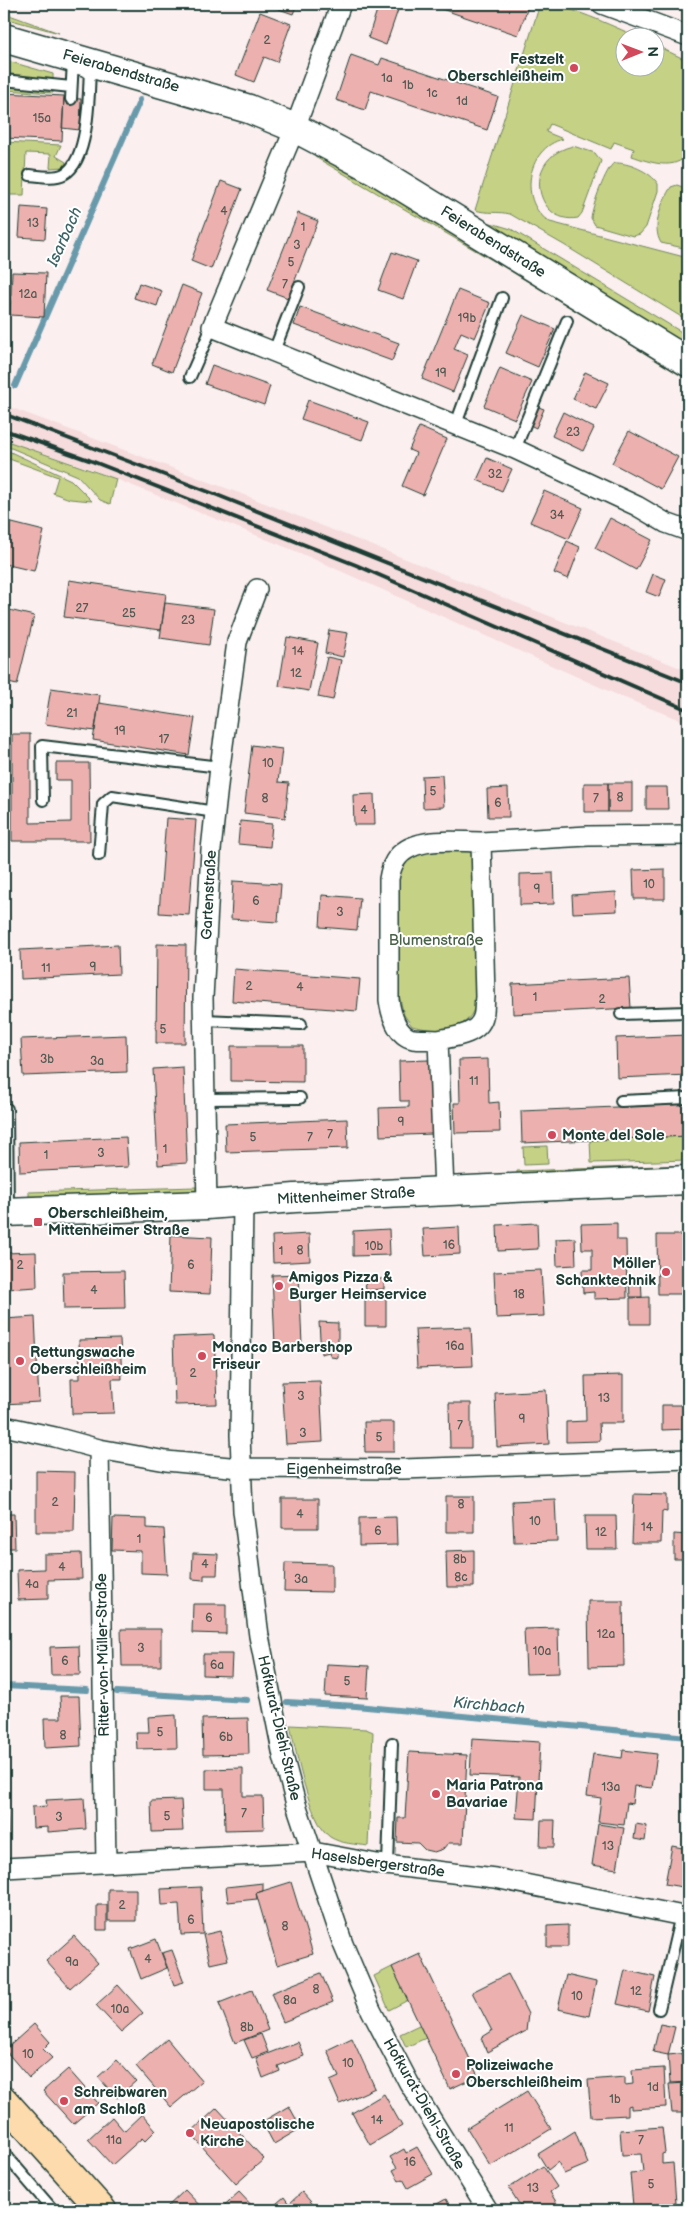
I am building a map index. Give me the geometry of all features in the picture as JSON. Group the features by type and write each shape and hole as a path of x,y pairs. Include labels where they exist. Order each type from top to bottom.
{"main road":[{"name":"Feierabendstraße","path":"4,38 82,59 249,109 295,128 375,170 688,362"},
{"name":"Mittenheimer Straße","path":"6,1212 208,1205 444,1191 688,1180"},
{"path":"4,2101 102,2210"}],"street":[{"path":"341,4 295,128 212,328 274,351 515,449 637,506 666,523 688,530"},
{"path":"602,4 688,36"},
{"name":"Gartenstraße","path":"208,1205 204,978 215,812 237,642 257,589"},
{"path":"480,842 485,997 483,1019 474,1030 458,1036 438,1040 412,1039 400,1029 392,1018 388,990 389,880 394,862 404,851 422,843 588,836 688,835"},
{"path":"438,1040 444,1191"},
{"name":"Hofkurat-Diehl-Straße","path":"243,1202 240,1468 247,1553 266,1679 283,1756 296,1804 346,1951 371,2010 409,2083 488,2210"},
{"name":"Eigenheimstraße","path":"4,1426 100,1449 166,1461 240,1468 403,1469 688,1460"},
{"name":"Ritter-von-Müller-Straße","path":"100,1449 106,1862"},
{"name":"Haselsbergerstraße","path":"4,1868 313,1852 388,1865 495,1878 685,1916"}],"lane":[{"path":"70,99 71,87 82,59"},
{"path":"30,175 54,176 66,173 77,157 86,131 82,59"},
{"path":"4,80 71,87"},
{"path":"274,351 299,287"},
{"path":"456,424 502,298"},
{"path":"515,449 567,321"},
{"path":"190,377 212,328"},
{"path":"43,800 42,746 220,767"},
{"path":"99,855 103,804 112,796 215,812"},
{"path":"621,1014 688,1012"},
{"path":"204,1020 301,1024"},
{"path":"205,1099 300,1098"},
{"path":"621,1101 688,1098"},
{"path":"4,1109 7,1109 6,1212"},
{"path":"388,1865 392,1743"},
{"path":"659,2009 685,1916"},
{"path":"4,2153 53,2210"}],"shaded area":[{"path":"4,405 247,496 688,671 688,723 622,697 298,552 91,469 4,440"}],"green space":[{"path":"540,4 576,12 617,28 614,28 614,78 664,78 664,49 688,61 688,153 683,159 669,164 646,161 632,156 634,149 614,142 611,149 550,124 546,132 563,139 551,144 541,153 534,164 530,190 533,202 540,213 550,222 688,258 688,321 510,214 475,210"},
{"path":"4,13 59,33 4,18"},
{"path":"4,60 53,74 53,93 4,90"},
{"path":"4,142 61,145 56,156 66,162 64,167 50,168 51,154 26,153 24,195 4,195"},
{"path":"573,146 595,153 601,161 582,213 578,218 564,218 552,212 544,202 540,190 540,176 546,163 556,153"},
{"path":"322,156 456,232 688,374 688,380 504,267 315,157"},
{"path":"614,163 626,164 639,169 658,184 658,191 646,227 640,234 633,236 595,225 591,218 600,188 607,172"},
{"path":"677,185 688,189 688,249 661,243 658,237 657,222 661,207 671,187"},
{"path":"491,223 511,229 688,336 688,349 483,224"},
{"path":"4,440 116,479 110,504 100,500 78,476 4,445"},
{"path":"4,449 71,480 92,501 70,499 53,493 58,477 4,457"},
{"name":"Blumenstraße","path":"427,849 467,850 471,852 473,858 476,1003 471,1015 465,1022 449,1029 440,1030 412,1026 404,1015 399,995 396,939 397,872 401,863"},
{"path":"688,1136 688,1160 591,1163 590,1140"},
{"path":"547,1146 548,1164 524,1165 523,1147"},
{"path":"688,1165 688,1169 517,1175 517,1171"},
{"path":"196,1187 196,1194 29,1200 29,1192"},
{"path":"290,1725 366,1729 373,1732 368,1846 339,1841 330,1837 322,1829 304,1785"},
{"path":"392,1967 408,2000 389,2010 374,1976"},
{"path":"419,2025 426,2038 406,2047 400,2034"}],"building":[{"path":"265,4 297,4 293,14"},
{"path":"379,4 400,4 386,45 368,38"},
{"path":"427,4 529,4 518,35"},
{"path":"260,12 291,24 277,62 264,57 254,82 236,75"},
{"path":"351,55 379,65 382,58 498,97 487,130 371,91 365,110 336,100"},
{"path":"4,93 64,96 62,141 4,138"},
{"path":"64,98 81,99 80,130 62,128"},
{"path":"221,181 242,189 211,269 191,261"},
{"path":"21,207 47,209 45,239 19,237"},
{"path":"298,213 318,221 288,298 267,290"},
{"path":"392,252 417,261 403,299 378,290"},
{"path":"12,272 46,273 44,317 10,315"},
{"path":"139,283 162,291 157,306 134,298"},
{"path":"182,285 202,293 172,372 152,364"},
{"path":"458,290 490,303 475,338 461,332 454,349 468,355 453,392 422,379"},
{"path":"300,307 399,343 392,361 294,325"},
{"path":"523,315 555,329 538,367 506,353"},
{"path":"212,365 270,386 264,405 205,384"},
{"path":"500,368 532,382 515,419 484,406"},
{"path":"585,372 609,383 596,409 573,399"},
{"path":"308,400 369,422 362,440 301,419"},
{"path":"536,406 544,409 536,428 528,424"},
{"path":"563,412 594,428 583,451 552,436"},
{"path":"419,427 447,439 423,495 402,486 416,453 409,450"},
{"path":"629,431 678,457 661,489 612,463"},
{"path":"487,458 512,469 502,491 477,480"},
{"path":"544,491 583,508 569,539 530,522"},
{"path":"610,518 652,540 636,570 595,548"},
{"path":"4,521 44,531 34,571 4,564"},
{"path":"567,541 580,547 568,579 554,573"},
{"path":"653,574 666,579 659,597 646,592"},
{"path":"69,580 166,594 161,630 64,617"},
{"path":"165,603 214,609 209,645 160,638"},
{"path":"5,609 34,616 17,685 4,682"},
{"path":"329,630 348,633 343,657 325,653"},
{"path":"287,637 318,643 309,691 279,686"},
{"path":"327,657 341,660 333,700 318,697"},
{"path":"51,688 100,695 95,731 45,724"},
{"path":"99,703 195,718 189,755 93,740"},
{"path":"12,734 30,734 30,823 71,822 71,780 56,780 56,763 89,763 90,841 12,841"},
{"path":"252,745 282,749 278,782 289,783 285,818 244,813"},
{"path":"442,775 444,807 423,808 422,776"},
{"path":"584,783 608,783 608,812 584,812"},
{"path":"608,783 632,783 632,812 608,812"},
{"path":"646,787 667,787 668,809 646,809"},
{"path":"508,788 509,817 488,817 487,789"},
{"path":"374,794 375,825 354,825 353,795"},
{"path":"166,818 196,820 189,915 159,913"},
{"path":"240,821 272,824 270,847 238,844"},
{"path":"665,869 665,899 634,899 633,870"},
{"path":"553,873 554,904 520,905 520,874"},
{"path":"233,881 281,884 278,922 231,919"},
{"path":"616,892 617,911 573,913 572,895"},
{"path":"322,895 360,898 357,930 320,927"},
{"path":"157,944 186,945 185,1043 156,1043"},
{"path":"118,945 119,974 21,979 20,950"},
{"path":"234,969 360,979 357,1011 232,1001"},
{"path":"629,978 631,1008 513,1014 512,984"},
{"path":"126,1035 127,1072 23,1076 21,1039"},
{"path":"688,1035 688,1075 617,1078 616,1038"},
{"path":"231,1046 303,1046 303,1082 231,1081"},
{"path":"488,1059 489,1103 499,1102 500,1132 455,1133 454,1103 460,1103 459,1060"},
{"path":"429,1060 432,1134 380,1136 379,1108 409,1107 409,1101 400,1101 399,1061"},
{"path":"183,1067 187,1163 158,1165 153,1069"},
{"path":"688,1104 688,1136 522,1143 521,1111"},
{"path":"347,1119 348,1148 226,1152 225,1124"},
{"path":"126,1137 128,1167 20,1172 19,1142"},
{"path":"537,1223 538,1249 498,1251 497,1225"},
{"path":"617,1223 617,1240 626,1240 627,1298 594,1299 594,1292 583,1293 582,1270 592,1270 592,1249 582,1249 581,1224"},
{"path":"459,1227 460,1254 425,1256 423,1229"},
{"path":"389,1229 390,1255 353,1256 353,1231"},
{"path":"309,1234 310,1261 273,1263 272,1236"},
{"path":"171,1235 212,1237 210,1294 169,1292"},
{"path":"657,1235 688,1235 688,1294 658,1294"},
{"path":"575,1238 576,1265 557,1266 556,1239"},
{"path":"36,1252 37,1287 6,1289 4,1253"},
{"path":"541,1270 544,1316 496,1318 494,1272"},
{"path":"124,1271 125,1308 64,1309 63,1272"},
{"path":"299,1274 302,1345 275,1346 272,1275"},
{"path":"641,1276 642,1297 630,1297 629,1277"},
{"path":"365,1279 384,1279 384,1289 366,1290"},
{"path":"365,1295 386,1295 386,1326 365,1326"},
{"path":"649,1297 649,1324 630,1324 630,1298"},
{"name":"Rettungswache Oberschleißheim","path":"35,1317 39,1402 4,1404 4,1319"},
{"path":"319,1322 338,1323 338,1358 331,1357 329,1352 321,1354"},
{"path":"471,1327 473,1366 417,1368 415,1329"},
{"path":"214,1335 217,1404 175,1405 173,1337"},
{"path":"120,1339 122,1379 112,1379 114,1413 72,1414 71,1379 80,1379 79,1340"},
{"path":"623,1375 623,1423 599,1423 600,1441 566,1442 566,1422 586,1421 585,1376"},
{"path":"320,1381 323,1442 286,1444 282,1382"},
{"path":"546,1390 549,1444 497,1447 495,1393"},
{"path":"449,1403 471,1403 471,1448 450,1448"},
{"path":"662,1405 687,1405 687,1429 662,1430"},
{"path":"364,1422 394,1422 394,1452 365,1452"},
{"path":"36,1471 75,1472 74,1532 36,1532"},
{"path":"634,1494 667,1495 667,1512 662,1511 661,1543 632,1543"},
{"path":"446,1496 474,1496 474,1532 446,1532"},
{"path":"282,1499 318,1499 318,1528 282,1528"},
{"path":"555,1499 557,1541 514,1542 512,1501"},
{"path":"4,1514 14,1514 15,1548 4,1548"},
{"path":"585,1516 616,1516 617,1549 586,1549"},
{"path":"396,1517 397,1545 359,1546 359,1518"},
{"path":"113,1518 147,1519 147,1528 164,1529 167,1574 141,1573 141,1551 112,1550"},
{"path":"674,1534 688,1535 688,1559 674,1559"},
{"path":"474,1550 474,1587 447,1587 446,1551"},
{"path":"81,1553 82,1579 48,1580 48,1599 18,1600 17,1570 44,1569 44,1554"},
{"path":"193,1553 218,1554 217,1575 204,1575 204,1580 192,1579"},
{"path":"285,1563 332,1564 332,1592 284,1591"},
{"path":"588,1601 623,1601 624,1666 589,1667"},
{"path":"193,1604 226,1604 226,1634 192,1633"},
{"path":"558,1628 559,1673 526,1674 524,1629"},
{"path":"121,1629 161,1629 161,1666 122,1666"},
{"path":"79,1646 80,1675 51,1675 50,1647"},
{"path":"203,1654 232,1654 231,1676 203,1675"},
{"path":"327,1664 369,1666 367,1698 325,1696"},
{"path":"60,1696 79,1696 81,1746 45,1748 44,1718 61,1718"},
{"path":"176,1715 177,1748 137,1749 136,1732 149,1732 148,1717"},
{"path":"248,1718 249,1754 203,1755 202,1719"},
{"path":"472,1738 540,1742 536,1819 516,1818 519,1777 470,1775"},
{"path":"623,1750 657,1754 652,1788 634,1786 632,1804 627,1803 624,1825 598,1822 601,1798 587,1796 593,1754 622,1758"},
{"name":"Maria Patrona Bavariae","path":"409,1752 467,1755 463,1843 448,1843 443,1849 434,1852 425,1850 418,1843 397,1842 398,1818 405,1818"},
{"path":"243,1768 243,1796 263,1796 264,1829 225,1830 224,1789 206,1789 206,1769"},
{"path":"4,1795 7,1795 8,1834 4,1834"},
{"path":"84,1798 86,1829 48,1832 48,1827 33,1828 32,1807 47,1806 46,1800"},
{"path":"181,1800 183,1831 152,1832 151,1801"},
{"path":"541,1820 555,1820 554,1847 540,1847"},
{"path":"598,1824 624,1828 617,1869 592,1865"},
{"path":"636,1824 647,1826 645,1841 634,1839"},
{"path":"672,1846 688,1849 688,1888 665,1884"},
{"path":"291,1882 313,1954 277,1965 256,1893"},
{"path":"263,1883 263,1891 256,1893 257,1899 228,1902 226,1887"},
{"path":"201,1887 203,1934 181,1935 179,1904 162,1905 161,1889"},
{"path":"108,1889 136,1889 136,1921 108,1921"},
{"path":"97,1905 107,1905 107,1930 97,1930"},
{"path":"568,1925 568,1947 547,1947 547,1926"},
{"path":"220,1931 228,1960 210,1964 203,1935"},
{"path":"74,1936 98,1963 70,1988 46,1961"},
{"path":"156,1939 167,1968 141,1979 130,1949"},
{"path":"172,1950 184,1982 174,1985 162,1953"},
{"path":"420,1954 478,2076 450,2089 392,1967"},
{"path":"625,1970 655,1977 648,2011 617,2004"},
{"path":"321,1973 333,2002 283,2022 271,1993"},
{"path":"508,1974 528,2014 526,2031 487,2052 481,2038 492,2031 472,1992"},
{"path":"566,1975 596,1982 589,2016 558,2009"},
{"path":"118,1985 143,2013 121,2032 96,2005"},
{"path":"252,1990 268,2030 235,2043 219,2003"},
{"path":"34,2024 50,2042 43,2049 52,2058 29,2078 5,2050"},
{"path":"660,2024 675,2027 668,2055 653,2052"},
{"path":"261,2034 268,2052 252,2058 244,2040"},
{"path":"352,2038 375,2088 340,2104 330,2081 339,2077 327,2050"},
{"path":"167,2039 202,2081 171,2107 136,2066"},
{"path":"298,2042 304,2056 278,2066 280,2071 263,2078 256,2058"},
{"path":"688,2053 688,2082 670,2083 668,2055"},
{"path":"117,2060 136,2081 117,2098 98,2077"},
{"path":"664,2068 666,2107 631,2109 631,2105 628,2106 628,2115 591,2117 588,2080 625,2077 625,2085 633,2084 632,2070"},
{"path":"68,2069 98,2103 73,2124 43,2091"},
{"path":"688,2083 688,2113 672,2113 669,2084"},
{"path":"527,2091 551,2129 490,2166 467,2128"},
{"path":"384,2094 402,2126 370,2145 352,2113"},
{"path":"289,2106 301,2128 274,2144 262,2122"},
{"path":"217,2108 264,2159 236,2184 190,2133"},
{"path":"142,2114 156,2130 145,2141 142,2138 112,2165 88,2139 112,2117 124,2131"},
{"path":"662,2127 665,2153 662,2154 662,2164 673,2163 676,2203 633,2206 630,2173 643,2172 641,2154 622,2155 620,2130"},
{"path":"575,2131 588,2164 564,2174 558,2162 548,2170 538,2154"},
{"path":"417,2147 433,2174 408,2188 403,2179 399,2181 393,2170 397,2168 390,2157 404,2149 406,2153"},
{"path":"543,2166 557,2187 550,2192 561,2210 523,2210 509,2188"},
{"path":"185,2190 204,2210 164,2210"},
{"path":"239,2192 256,2210 219,2210"},
{"path":"302,2192 318,2210 269,2210 284,2197 289,2204"},
{"path":"446,2199 452,2210 426,2210"}],"waterway":[{"name":"Isarbach","path":"15,386 140,100"},
{"name":"Kirchbach","path":"4,1686 87,1690"},
{"name":"Kirchbach","path":"117,1692 247,1700"},
{"name":"Kirchbach","path":"287,1702 356,1706 688,1737"}],"railway":[{"path":"4,414 217,495 688,683"},
{"path":"4,430 89,460 356,565 688,710"}],"place":[{"name":"Festzelt Oberschleißheim","path":"574,68"},
{"name":"Monte del Sole","path":"552,1135"},
{"name":"Oberschleißheim, Mittenheimer Straße","path":"38,1222"},
{"name":"Möller Schanktechnik","path":"666,1272"},
{"name":"Amigos Pizza & Burger Heimservice","path":"279,1286"},
{"name":"Monaco Barbershop Friseur","path":"202,1356"},
{"name":"Rettungswache Oberschleißheim","path":"20,1361"},
{"name":"Maria Patrona Bavariae","path":"436,1794"},
{"name":"Polizeiwache Oberschleißheim","path":"456,2074"},
{"name":"Schreibwaren am Schloß","path":"64,2101"},
{"name":"Neuapostolische Kirche","path":"190,2133"}]}
